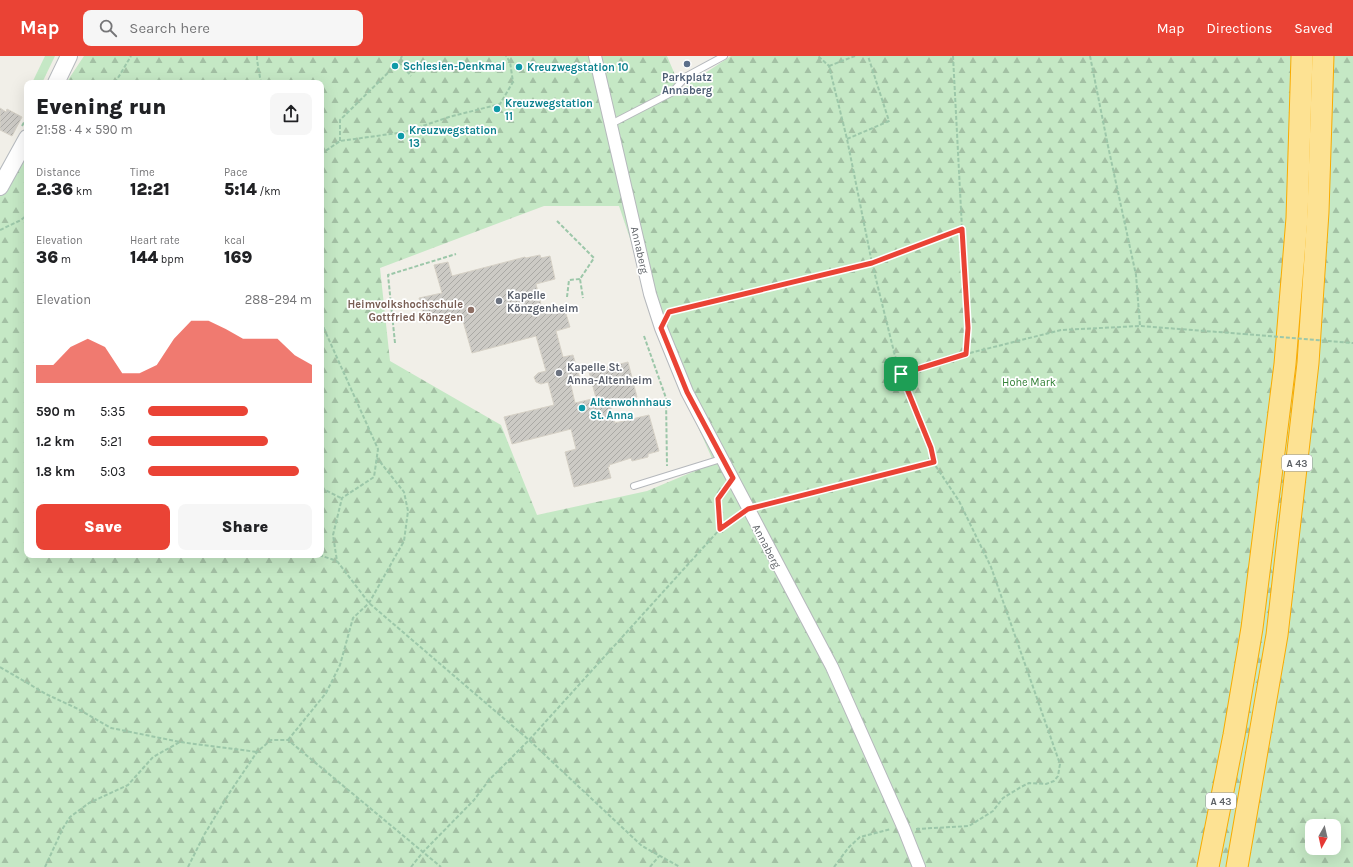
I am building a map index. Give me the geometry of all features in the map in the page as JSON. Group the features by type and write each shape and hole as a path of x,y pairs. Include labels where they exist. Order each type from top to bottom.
{"highway":[{"name":"A 43","path":"1208,867 1234,735 1252,628 1285,364 1297,218 1302,56"},
{"name":"A 43","path":"1237,867 1277,635 1308,363 1318,212 1323,56"}],"main road":[{"path":"57,80 69,56"},
{"path":"0,187 24,143"}],"street":[{"name":"Annaberg","path":"595,56 650,294 661,328 687,392 832,667 920,867"}],"lane":[{"path":"611,124 671,92 687,76 724,56"},
{"path":"634,486 721,458"}],"path":[{"path":"117,80 131,56"},
{"path":"257,56 260,80"},
{"path":"340,141 340,120 399,62 402,56"},
{"path":"324,152 340,141 405,132 500,104 513,82 510,62 506,56"},
{"path":"818,56 829,66 847,139 872,263 895,356 901,374 931,448 934,462 959,501 991,567 1060,764 1058,776 1054,781 1046,784 1029,783 1021,786 1003,798 993,811 969,826 886,830 860,837 849,847 834,867"},
{"path":"829,66 855,56"},
{"path":"847,139 889,121 868,56"},
{"path":"953,56 968,328 966,354"},
{"path":"1090,56 1136,275 1140,326"},
{"path":"399,62 411,76"},
{"path":"0,230 24,218"},
{"path":"557,220 594,258 580,279 583,298"},
{"path":"661,328 669,312 872,263 962,229"},
{"path":"395,343 388,275 456,254"},
{"path":"567,297 569,280 580,279"},
{"path":"901,374 966,354 1061,330 1140,326 1353,343"},
{"path":"324,329 378,449 374,477 342,498 333,535 337,561 368,603 529,740 642,846 680,867"},
{"path":"644,336 666,398 668,475"},
{"path":"288,740 326,693 340,665 353,618 368,603 404,541 408,510 404,492 377,458"},
{"path":"411,867 423,852 474,800 490,780 529,740 720,529 748,509 934,462"},
{"path":"720,529 718,499 733,478"},
{"path":"324,489 342,498"},
{"path":"324,557 337,561"},
{"path":"0,668 112,728 180,742 257,752"},
{"path":"188,867 204,835 257,752 271,740 288,740 441,867"},
{"path":"45,867 63,828 70,817 89,803 128,785 153,757 180,742"},
{"path":"650,867 659,856"}],"green space":[{"path":"45,56 55,56 43,80 33,80"},
{"name":"Hohe Mark","path":"84,56 667,56 681,89 731,56 1353,56 1353,867 0,867 0,187 24,147 24,558 324,558 324,80 68,80","holes":["544,206 619,206 680,386 714,463 647,491 537,515 501,425 390,361 380,268"]}],"building":[{"path":"0,108 6,112 7,109 22,117 12,136 0,130"},
{"path":"540,255 541,258 550,256 555,279 536,284 543,313 564,307 570,327 556,331 563,357 573,355 580,379 570,381 575,403 596,398 589,372 628,362 637,397 610,404 615,423 649,415 659,451 648,454 648,457 632,461 631,458 609,465 610,466 608,467 611,478 574,487 565,452 576,449 571,429 512,444 504,417 554,405 548,382 541,384 536,382 534,377 538,373 546,371 536,336 472,353 461,314 426,323 419,298 442,293 434,265 448,262 452,276 525,257"}],"place":[{"name":"Parkplatz Annaberg","path":"687,64"},
{"name":"Schlesien-Denkmal","path":"395,66"},
{"name":"Kreuzwegstation 10","path":"519,67"},
{"name":"Kreuzwegstation 11","path":"497,109"},
{"name":"Kreuzwegstation 13","path":"401,136"},
{"name":"Kapelle Könzgenheim","path":"499,301"},
{"name":"Heimvolkshochschule Gottfried Könzgen","path":"471,310"},
{"name":"Kapelle St. Anna-Altenheim","path":"559,373"},
{"name":"Altenwohnhaus St. Anna","path":"582,408"}],"route":[{"path":"962,229 968,328 966,354 901,374 931,448 934,462 748,509 720,529 718,499 733,478 687,392 661,328 669,312 872,263 962,229"}]}
